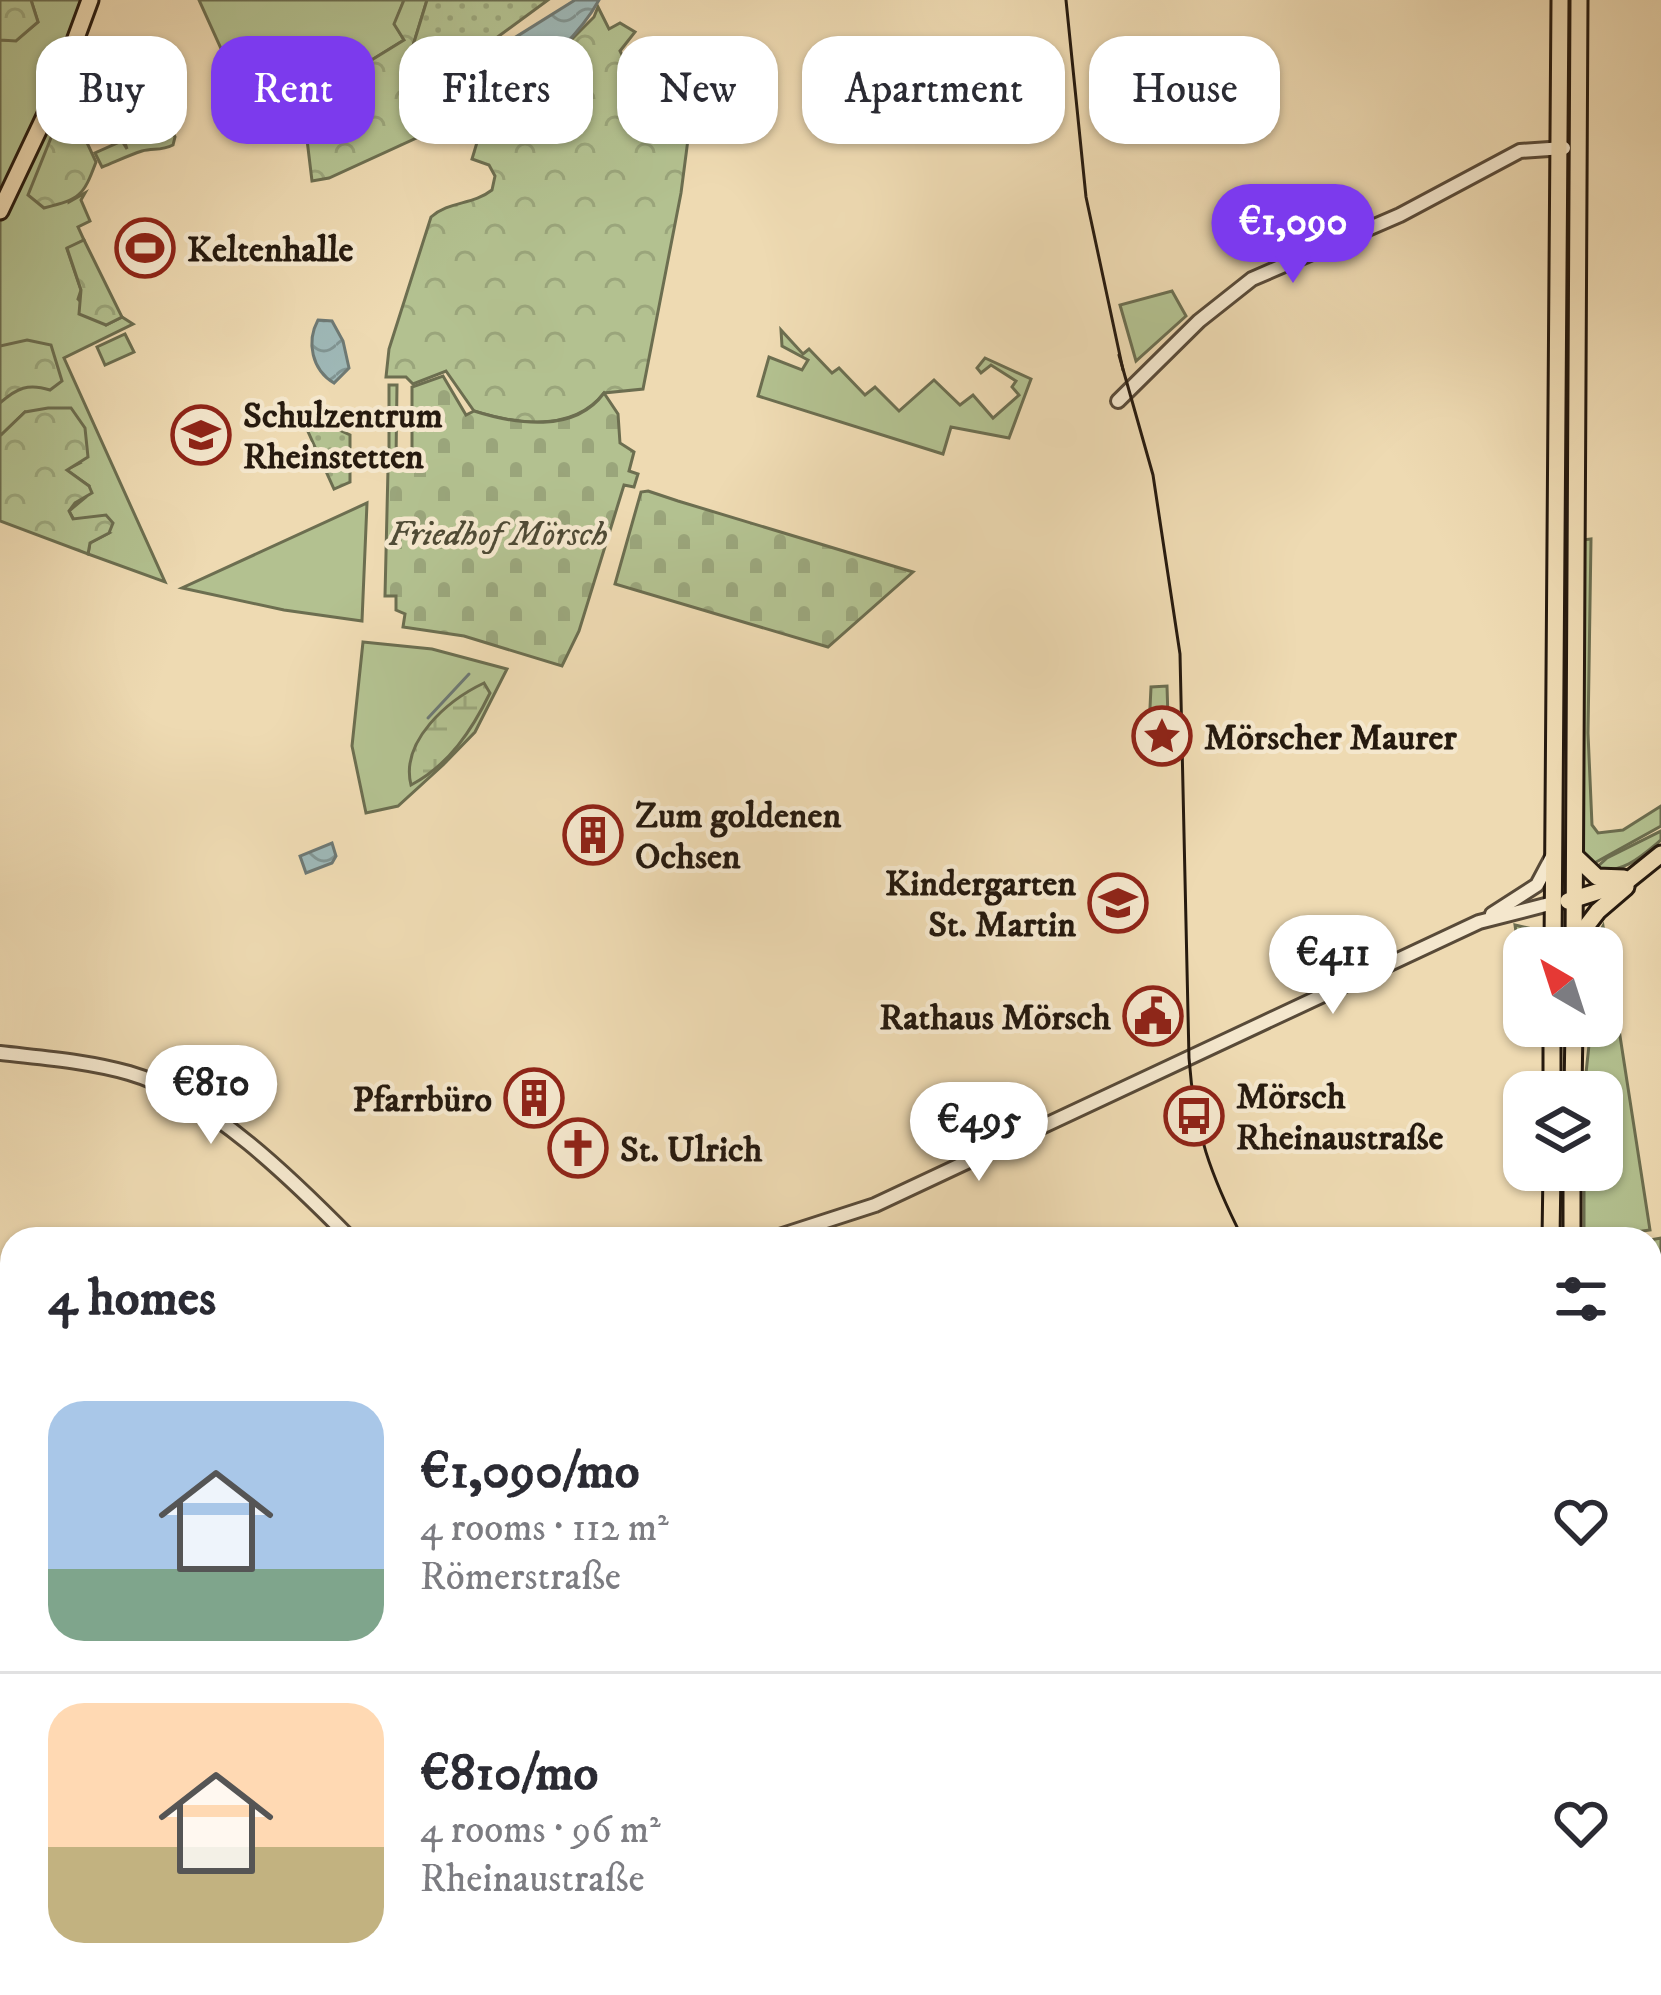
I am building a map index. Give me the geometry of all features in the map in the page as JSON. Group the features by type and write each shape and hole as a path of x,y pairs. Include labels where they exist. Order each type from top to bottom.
{"main road":[{"path":"0,212 55,95 90,0"},
{"path":"1553,927 1560,0"},
{"path":"1574,927 1579,0"},
{"path":"1587,927 1661,854"},
{"path":"1575,856 1590,872 1609,880 1643,870"},
{"path":"1553,903 1612,889 1643,870"},
{"path":"1551,1227 1552,1191"},
{"path":"1572,1227 1573,1191"}],"street":[{"path":"1118,401 1198,321 1252,279 1400,215 1520,151 1577,147"},
{"path":"806,1227 875,1204 1478,922 1537,885 1554,854"},
{"path":"1478,922 1553,903"},
{"path":"0,1053 128,1072 177,1095 272,1162 339,1227"}],"green space":[{"path":"0,0 31,0 38,22 16,41 0,40"},
{"path":"31,0 81,0 68,36 36,36 36,116 0,194 0,40 16,40 38,22"},
{"path":"199,0 404,0 395,24 402,36 399,43 375,58 375,36 215,36"},
{"path":"404,0 427,0 416,36 402,36 394,24"},
{"path":"427,0 548,0 499,36 416,36"},
{"path":"598,7 609,29 620,23 635,32 617,36 617,144 687,144 643,389 604,393 577,415 560,420 525,422 474,411 446,371 413,384 406,377 386,377 389,349 431,217 492,190 495,176 489,165 472,159 476,144 593,144 593,36 575,36"},
{"path":"399,43 399,144 403,144 329,178 312,181 308,144 375,144 375,58"},
{"path":"37,144 65,144 69,202 85,193 81,200 90,221 78,227 84,240 67,249 81,290 78,299 106,325 122,317 133,324 64,358 165,582 88,554 90,543 109,533 74,520 69,511 86,497 89,486 66,470 80,463 25,412 0,436 0,402 16,389 34,385 0,346 0,218"},
{"path":"49,144 88,144 96,162 79,195 44,208 28,195"},
{"path":"115,144 127,149 125,144 173,144 102,167 95,153"},
{"path":"84,240 122,317 106,325 79,314 81,290 67,248"},
{"path":"1172,291 1186,316 1136,361 1120,305"},
{"path":"781,330 803,354 809,349 832,373 839,368 865,395 875,387 899,411 934,380 960,405 973,395 993,418 1019,395 1012,387 1016,381 991,365 981,373 977,368 985,358 1031,379 1009,438 951,427 943,454 758,396 769,357 802,370 808,360 782,346"},
{"path":"125,334 134,352 105,365 97,347"},
{"path":"27,340 51,345 62,381 50,390 23,388 0,403 0,346"},
{"name":"Friedhof Mörsch","path":"443,376 466,415 474,411 525,422 577,415 604,393 618,414 620,443 634,452 629,471 638,474 634,487 624,485 579,631 562,666 464,636 403,627 405,614 396,610 396,596 385,596 388,469 412,467 412,387"},
{"path":"389,385 397,385 396,459 389,459"},
{"path":"71,408 85,428 88,457 67,470 92,493 69,511 73,519 106,515 113,523 109,533 90,543 88,554 0,521 0,436 25,412"},
{"path":"313,418 350,435 350,482 334,489 305,425"},
{"name":"Friedhof Mörsch","path":"641,492 913,572 828,647 615,584"},
{"path":"367,503 362,621 182,588"},
{"path":"1591,539 1588,733 1592,825 1598,833 1623,830 1661,806 1661,826 1589,866 1581,852 1582,540"},
{"path":"363,642 432,649 507,669 475,732 443,765 398,806 366,813 352,746"},
{"path":"484,683 490,693 467,733 448,757 411,785 413,753 430,724"},
{"path":"1167,686 1169,750 1148,750 1151,687"},
{"path":"1661,831 1661,840 1631,863 1595,869 1607,858"},
{"path":"1589,1047 1622,1047 1650,1227 1584,1227 1584,1191 1623,1191 1623,1071 1586,1071"}],"water":[{"path":"575,0 599,0 572,36 517,36"},
{"path":"318,320 332,321 343,341 349,368 334,383 313,355"},
{"path":"332,843 336,856 332,863 306,873 300,856"}],"waterway":[{"path":"428,718 469,674"}],"tram line":[{"path":"1066,0 1086,197 1123,370"},
{"path":"1119,355 1153,475 1180,654 1191,1084 1206,1152 1237,1227"}],"place":[{"name":"Keltenhalle","path":"145,248"},
{"name":"Schulzentrum Rheinstetten","path":"201,435"},
{"name":"Mörscher Maurer","path":"1162,736"},
{"name":"Zum goldenen Ochsen","path":"593,835"},
{"name":"Kindergarten St. Martin","path":"1118,903"},
{"name":"Rathaus Mörsch","path":"1153,1016"},
{"name":"Pfarrbüro","path":"534,1098"},
{"name":"Mörsch Rheinaustraße","path":"1194,1116"},
{"name":"St. Ulrich","path":"578,1148"}]}
